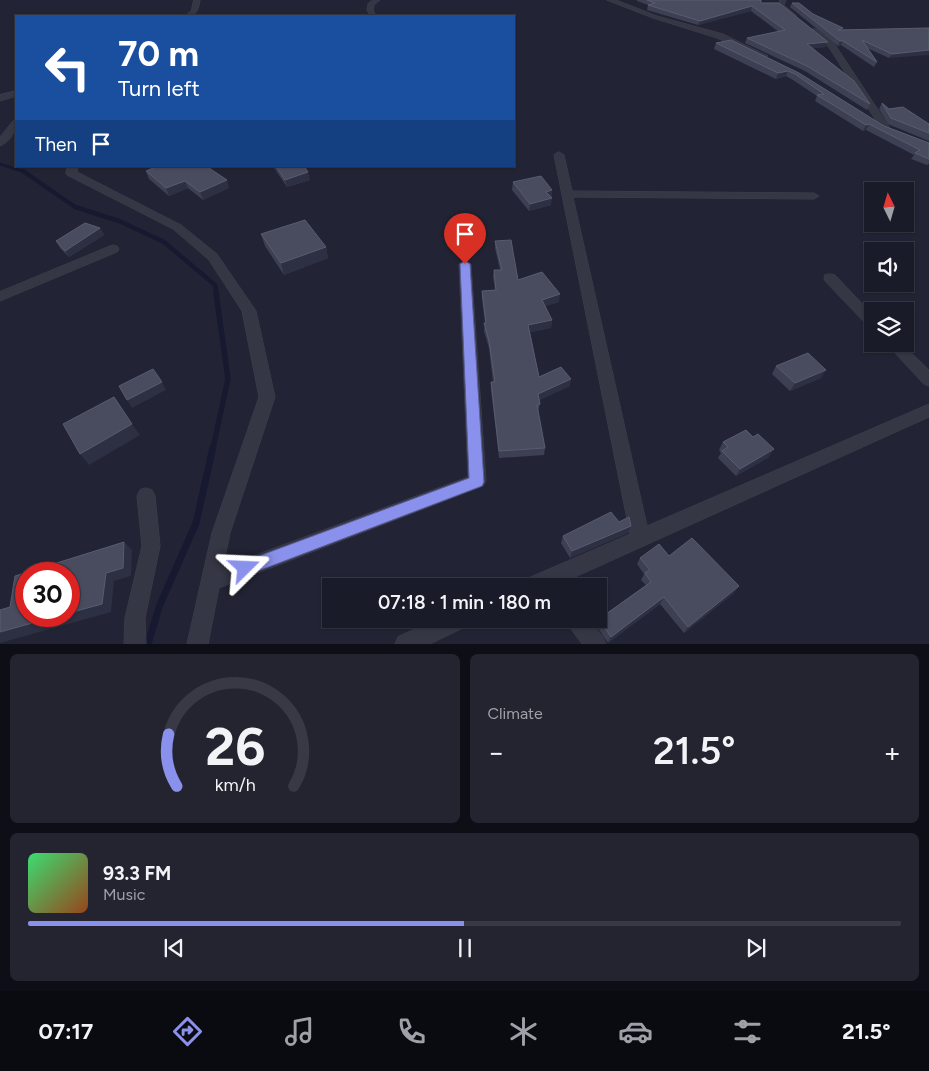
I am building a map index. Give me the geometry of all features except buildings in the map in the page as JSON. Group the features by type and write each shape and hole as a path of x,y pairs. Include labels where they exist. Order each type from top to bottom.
{"street":[{"path":"190,15 194,12 197,0"},
{"path":"372,15 370,10 371,4 378,0"},
{"path":"610,0 655,17 720,36 776,62"},
{"path":"784,0 781,5 802,22"},
{"path":"809,28 831,45 885,128"},
{"path":"0,98 15,93"},
{"path":"870,119 894,132"},
{"path":"2,141 15,123"},
{"path":"559,155 640,539"},
{"path":"73,167 71,173 177,227 213,257 249,311 267,397 221,533 197,644"},
{"path":"568,194 814,196"},
{"path":"0,297 113,248"},
{"path":"210,582 477,482 465,264"},
{"path":"830,278 864,314"},
{"path":"902,352 929,380"},
{"path":"557,578 929,410"},
{"path":"135,644 135,618 151,546 146,496"},
{"path":"405,644 440,628"},
{"path":"583,628 596,644"}],"waterway":[{"path":"0,164 24,172"},
{"path":"24,172 75,207 119,221 164,242 215,285 217,294"},
{"path":"213,448 228,379 216,293"},
{"path":"148,644 159,607 196,523 213,447"}],"route":[{"path":"245,568 477,482 465,264"}]}
